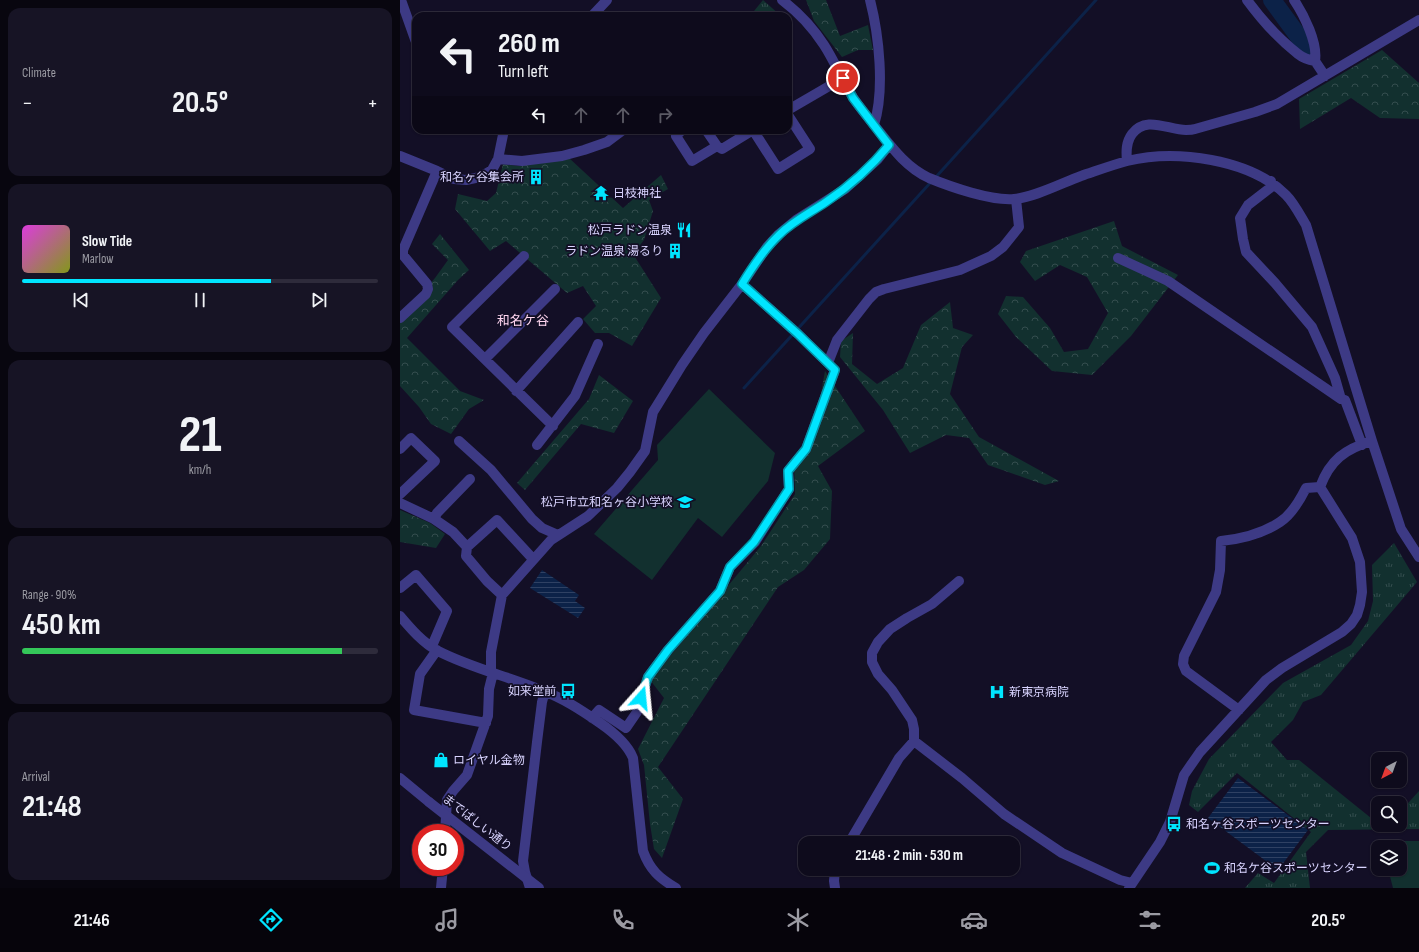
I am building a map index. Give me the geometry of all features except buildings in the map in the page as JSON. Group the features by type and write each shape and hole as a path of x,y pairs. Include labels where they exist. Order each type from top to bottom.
{"street":[{"path":"401,0 412,31"},
{"path":"596,12 607,0"},
{"path":"782,0 796,11 823,44 853,98 889,145 917,172 929,178 993,198 1006,200 1026,197 1072,179 1127,161 1166,156 1188,156 1213,160 1250,171 1271,181 1288,197 1306,225 1367,443"},
{"path":"870,0 876,25 880,71 878,112 874,125"},
{"path":"1247,0 1260,17 1299,55 1307,60 1315,61"},
{"path":"1294,0 1301,10 1310,34 1316,54 1315,61 1325,76"},
{"path":"1127,161 1126,152 1128,142 1131,135 1140,126 1146,124 1185,130 1195,129 1255,112 1277,104 1419,20"},
{"path":"792,108 843,78"},
{"path":"756,134 778,169 810,149 792,121"},
{"path":"400,156 454,179 466,180 480,177 492,170 498,159 503,134"},
{"path":"498,159 522,161 562,156 607,142 618,134"},
{"path":"678,134 676,136 692,162 717,146"},
{"path":"709,134 717,146 722,149 746,134"},
{"path":"446,824 447,800 467,775 488,716 488,689 492,673 491,652 502,595 551,540 588,516 617,488 643,455 653,412 682,364 742,284 760,255 779,234 796,220 845,189 878,159 889,145"},
{"path":"400,318 426,294 428,289 427,284 403,255 403,250 437,171"},
{"path":"1271,181 1270,188 1248,205 1240,218 1246,252 1275,283 1312,327 1335,378 1341,399"},
{"path":"828,363 837,340 876,292 960,270 991,256 1003,247 1019,226 1016,199"},
{"path":"524,256 452,326 553,426"},
{"path":"1118,258 1168,281 1341,399 1346,400 1367,443 1401,529 1419,557"},
{"path":"592,718 599,710 626,728 637,712 648,677 668,650 720,591 730,567 754,542 789,489 788,471 806,449 835,370 795,331 742,284"},
{"path":"485,359 555,289"},
{"path":"516,391 578,322"},
{"path":"537,445 575,396 598,344"},
{"path":"400,449 411,438 435,461 400,494"},
{"path":"459,441 491,470 532,519 542,528 558,535"},
{"path":"1320,487 1325,474 1332,463 1341,455 1367,443"},
{"path":"434,519 437,513 470,479"},
{"path":"1240,710 1186,670 1183,664 1184,656 1216,592 1220,570 1221,541 1240,539 1280,522 1298,503 1306,488 1320,487"},
{"path":"914,741 962,778 1004,814 1062,853 1131,886 1160,842 1170,822 1184,775 1200,752 1266,680 1282,668 1342,632 1351,624 1357,615 1362,592 1360,562 1352,538 1320,487"},
{"path":"400,503 434,519 453,532 467,547"},
{"path":"502,595 487,581 466,556 467,547 497,520 533,559"},
{"path":"400,588 416,575 447,611 434,648 420,674 414,710 486,723"},
{"path":"853,836 891,770 914,741 912,720 892,690 878,674 872,662 872,653 878,642 890,629 932,604 959,581"},
{"path":"400,616 419,636 434,648 462,662 545,691 574,706 621,740 630,751 636,770 643,851 653,871 676,888"},
{"path":"530,888 523,861 542,702 545,691"},
{"name":"までばしい通り","path":"400,778 539,888"},
{"path":"441,888 442,876"},
{"path":"834,876 835,888"}],"green space":[{"path":"763,0 776,12 753,12"},
{"path":"806,0 826,0 840,36 868,25 873,50 858,50 842,57 814,21"},
{"path":"1382,50 1419,83 1419,119 1380,118 1351,98 1300,129 1299,99"},
{"path":"569,158 623,208 661,175 668,189 649,200 653,211 644,240 633,254 661,298 632,346 609,333 595,333 583,319 596,306 583,286 567,293 506,241 490,251 455,209 458,194 487,201 496,193 503,164 519,166"},
{"path":"1114,221 1122,246 1178,275 1131,336 1092,375 1052,371 1016,337 998,314 1006,296 1023,297 1050,328 1064,352 1088,349 1108,313 1087,277 1060,265 1035,281 1020,262 1026,251"},
{"path":"440,234 469,270 458,280 407,338 460,391 484,400 469,409 451,434 431,424 419,407 400,386 400,319 435,278 448,260 432,244"},
{"path":"950,302 953,328 973,335 962,347 950,394 979,437 1059,481 1045,485 988,465 969,438 946,435 910,453 883,410 840,357 841,341 853,333 852,364 877,384 903,368 921,325"},
{"path":"825,371 865,431 818,466 832,491 830,539 804,570 778,587 658,767 683,799 662,858 654,849 644,765 638,749 664,698 650,680 761,546 795,494 794,464 811,450"},
{"path":"599,375 633,401 614,433 581,424 525,490 517,483 589,399"},
{"path":"709,389 775,453 768,481 722,537 698,518 652,580 594,534 658,460 657,445"},
{"path":"400,510 430,523 445,534 436,548 400,542"},
{"path":"1394,543 1417,582 1321,695 1303,702 1293,720 1271,742 1287,760 1299,760 1371,818 1371,830 1328,830 1306,852 1310,888 1245,888 1258,873 1274,883 1311,832 1237,773 1198,812 1189,805 1192,791 1209,759 1283,683 1351,645 1368,621 1373,601 1372,565"},
{"path":"1419,791 1419,829 1407,829 1407,804"},
{"path":"1407,841 1419,841 1419,888 1393,888 1390,876 1407,876"}],"water":[{"path":"542,570 579,595 575,601 585,608 578,618 530,588"},
{"path":"1238,778 1308,830 1278,870 1208,818"}],"waterway":[{"path":"935,178 1096,0"},
{"path":"1272,0 1307,48"},
{"path":"744,388 931,182"}],"place":[{"name":"和名ヶ谷集会所","path":"536,177"},
{"name":"日枝神社","path":"601,193"},
{"name":"松戸ラドン温泉","path":"684,230"},
{"name":"ラドン温泉 湯るり","path":"675,251"},
{"name":"松戸市立和名ヶ谷小学校","path":"685,502"},
{"name":"如来堂前","path":"568,691"},
{"name":"新東京病院","path":"997,692"},
{"name":"ロイヤル金物","path":"441,760"},
{"name":"和名ヶ谷スポーツセンター","path":"1174,824"},
{"name":"和名ケ谷スポーツセンター","path":"1212,868"}],"district":[{"name":"和名ケ谷","path":"523,321"}],"route":[{"path":"641,698 648,677 668,650 720,591 730,567 754,542 789,489 788,471 806,449 835,370 798,334 742,284 760,255 779,234 796,220 845,189 878,159 889,145 853,98 843,78"}]}
